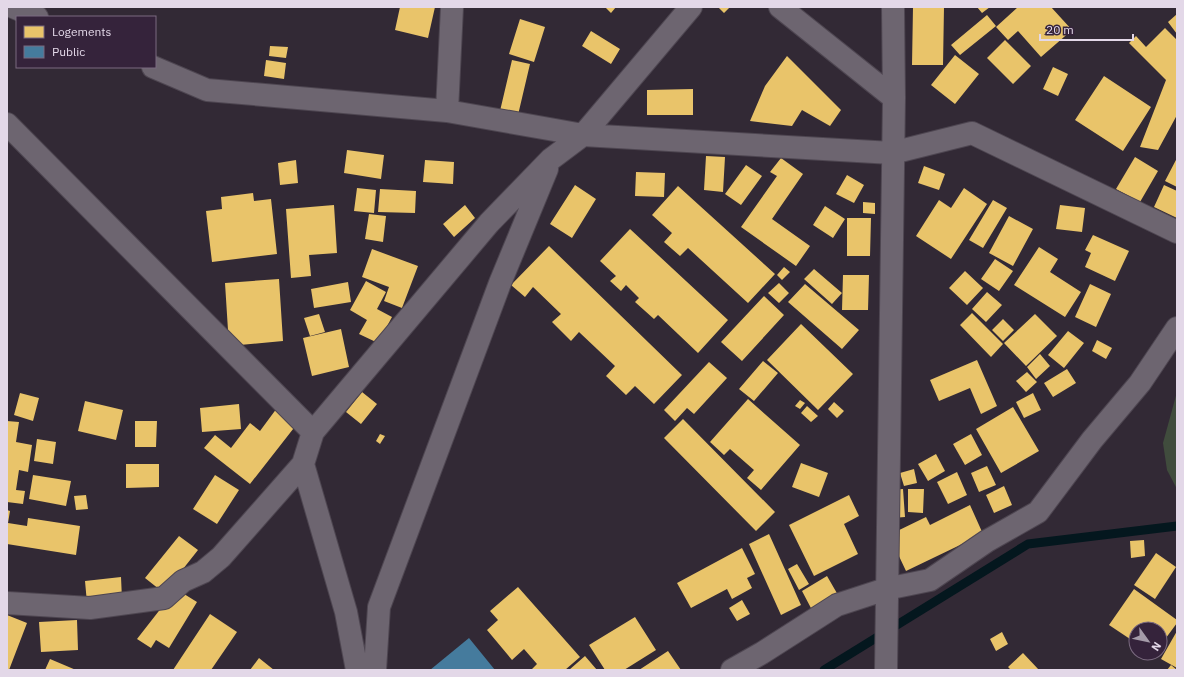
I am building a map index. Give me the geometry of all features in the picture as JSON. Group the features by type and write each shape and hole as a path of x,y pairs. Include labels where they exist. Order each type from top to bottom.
{"street":[{"path":"13,7 34,16"},
{"path":"447,111 452,7"},
{"path":"7,602 90,608 164,598 183,580 203,572 221,557 303,464 312,432 488,223 551,159 583,135 691,7"},
{"path":"780,7 894,98"},
{"path":"886,670 892,153 894,98 893,7"},
{"path":"155,68 207,90 447,111 583,135 892,153 972,133 1177,232"},
{"path":"7,124 312,432"},
{"path":"375,670 379,607 500,283 551,159"},
{"path":"732,670 762,653 837,605 886,588 930,580 987,541 1038,512 1092,440 1140,383 1177,328"},
{"path":"303,464 346,612 357,670"}],"green space":[{"path":"1177,392 1177,489 1167,470 1163,443"}],"building: Logements":[{"path":"400,7 435,7 428,38 395,30"},
{"path":"605,7 616,7 611,13"},
{"path":"718,7 730,7 724,13"},
{"path":"913,7 944,7 943,65 912,65"},
{"path":"977,7 990,7 982,13"},
{"path":"1018,7 1051,7 1072,30 1041,57 1018,31 1008,40 996,27"},
{"path":"1177,14 1177,34 1168,22"},
{"path":"987,15 996,26 960,55 951,45"},
{"path":"520,19 545,27 534,62 509,54"},
{"path":"1165,28 1177,40 1177,115 1158,150 1140,147 1166,80 1129,43 1136,36 1146,47"},
{"path":"591,31 620,49 611,64 582,46"},
{"path":"1005,40 1031,66 1013,84 987,58"},
{"path":"270,46 288,47 286,58 269,56"},
{"path":"955,55 979,74 955,104 931,85"},
{"path":"787,56 841,110 830,126 802,110 792,126 750,121 765,86"},
{"path":"266,60 286,63 284,79 264,76"},
{"path":"512,60 530,64 518,115 500,111"},
{"path":"1053,67 1068,74 1058,96 1043,89"},
{"path":"1104,76 1151,107 1123,151 1075,120"},
{"path":"693,89 693,115 647,115 647,90"},
{"path":"347,150 384,155 381,179 344,173"},
{"path":"706,156 725,157 723,192 704,190"},
{"path":"1135,157 1158,171 1140,202 1116,189"},
{"path":"781,158 803,174 772,219 810,246 796,266 741,227 777,176 770,172"},
{"path":"1177,158 1177,187 1165,181"},
{"path":"296,160 298,183 280,185 278,163"},
{"path":"425,160 454,162 453,184 423,182"},
{"path":"746,165 762,176 741,205 725,194"},
{"path":"924,166 945,174 939,190 918,183"},
{"path":"636,172 665,173 664,197 635,196"},
{"path":"847,175 864,185 854,203 836,194"},
{"path":"575,185 596,199 572,238 550,224"},
{"path":"1164,185 1177,191 1177,218 1154,207"},
{"path":"678,186 775,274 748,303 688,248 680,256 664,242 672,233 652,215"},
{"path":"357,188 376,190 374,213 354,211"},
{"path":"964,188 987,204 951,259 916,236 939,200 951,208"},
{"path":"380,189 416,191 415,213 378,212"},
{"path":"253,193 254,201 271,199 277,254 212,262 206,211 222,209 221,197"},
{"path":"993,200 1007,208 983,248 969,240"},
{"path":"863,202 875,203 875,214 863,213"},
{"path":"334,205 337,253 309,255 311,276 291,278 286,209"},
{"path":"465,205 475,218 454,237 443,224"},
{"path":"1060,205 1085,208 1082,232 1056,229"},
{"path":"825,206 845,219 833,238 813,225"},
{"path":"369,214 386,216 383,242 365,239"},
{"path":"1009,216 1033,229 1013,266 989,253"},
{"path":"847,218 871,218 870,256 847,256"},
{"path":"630,229 728,320 698,353 658,315 654,319 635,302 639,298 626,285 621,291 610,281 616,276 600,261"},
{"path":"1093,235 1129,251 1115,281 1085,267 1091,253 1085,250"},
{"path":"549,246 682,375 654,404 635,386 626,395 606,376 615,366 579,332 571,341 552,322 561,314 533,287 525,297 511,285"},
{"path":"1039,247 1058,259 1050,272 1081,292 1065,317 1014,285"},
{"path":"372,249 418,266 402,308 384,301 389,287 362,277"},
{"path":"995,259 1013,271 999,291 981,279"},
{"path":"784,267 790,272 782,280 777,275"},
{"path":"814,269 842,293 832,304 804,279"},
{"path":"965,271 983,288 967,305 949,288"},
{"path":"843,275 869,275 868,310 842,310"},
{"path":"279,279 283,341 229,346 225,283"},
{"path":"366,281 386,292 377,309 392,317 378,343 359,334 367,320 350,310"},
{"path":"348,282 351,302 314,308 311,289"},
{"path":"779,283 789,293 779,303 768,293"},
{"path":"805,284 859,330 842,349 788,302"},
{"path":"1090,284 1111,294 1096,327 1075,317"},
{"path":"987,292 1002,305 986,322 972,309"},
{"path":"764,296 784,315 742,361 721,342"},
{"path":"972,313 1003,344 991,357 960,325"},
{"path":"319,314 325,332 310,336 304,318"},
{"path":"1035,314 1057,336 1026,366 1004,343"},
{"path":"1003,319 1014,330 1003,341 992,330"},
{"path":"801,324 853,374 818,410 767,360"},
{"path":"341,329 349,367 312,376 303,338"},
{"path":"1068,331 1084,343 1064,368 1048,355"},
{"path":"1097,340 1112,348 1106,359 1092,351"},
{"path":"1040,354 1050,366 1036,379 1027,367"},
{"path":"977,360 997,406 981,414 970,388 939,401 930,380"},
{"path":"763,361 778,373 754,401 739,389"},
{"path":"709,362 727,378 694,414 687,408 675,421 664,410"},
{"path":"1067,369 1076,383 1053,397 1044,383"},
{"path":"1027,372 1037,382 1026,392 1016,381"},
{"path":"362,392 377,404 361,424 346,412"},
{"path":"20,393 39,398 33,421 14,415"},
{"path":"1033,393 1041,410 1024,418 1016,402"},
{"path":"748,399 800,445 761,490 747,478 754,470 730,449 724,455 710,442"},
{"path":"800,400 805,403 800,409 795,406"},
{"path":"85,401 123,410 116,440 78,431"},
{"path":"834,402 844,411 837,418 828,409"},
{"path":"239,404 241,429 202,432 200,408"},
{"path":"807,406 818,416 811,422 801,413"},
{"path":"1013,407 1039,451 1001,473 976,429"},
{"path":"277,408 297,424 250,484 204,448 215,435 231,448 250,423 260,431"},
{"path":"683,419 775,512 756,531 664,438"},
{"path":"7,421 19,422 16,442 32,445 28,472 19,470 16,490 25,491 23,504 7,502"},
{"path":"135,421 157,421 156,447 135,447"},
{"path":"380,434 385,436 380,444 376,441"},
{"path":"971,434 982,455 965,465 953,444"},
{"path":"37,439 56,442 53,464 34,461"},
{"path":"936,454 945,471 928,481 918,464"},
{"path":"801,463 828,473 819,497 792,487"},
{"path":"126,464 159,464 159,487 126,488"},
{"path":"987,466 996,485 979,492 971,473"},
{"path":"914,469 917,483 904,486 900,473"},
{"path":"957,472 967,495 948,504 937,482"},
{"path":"33,475 71,481 66,506 29,499"},
{"path":"215,475 239,490 217,524 193,509"},
{"path":"1004,486 1012,505 994,513 986,495"},
{"path":"903,489 905,517 892,518 890,490"},
{"path":"908,489 924,489 923,513 908,512"},
{"path":"86,495 88,509 76,510 74,496"},
{"path":"849,495 859,516 844,524 858,554 814,576 789,525"},
{"path":"970,505 983,534 906,571 889,535 926,517 930,525"},
{"path":"7,510 10,511 8,523 27,526 28,518 80,526 76,555 7,544"},
{"path":"769,534 801,605 781,615 749,544"},
{"path":"179,536 198,550 164,593 145,578"},
{"path":"1144,540 1145,556 1131,558 1130,541"},
{"path":"742,548 755,574 747,578 752,588 732,599 727,589 691,608 677,583"},
{"path":"1156,553 1176,567 1155,599 1134,585"},
{"path":"797,564 809,584 799,590 788,569"},
{"path":"827,576 838,595 812,610 802,591"},
{"path":"121,577 122,599 87,603 85,581"},
{"path":"518,587 580,657 565,670 531,670 537,664 524,649 512,660 487,630 498,620 490,611"},
{"path":"176,589 197,602 169,648 156,640 151,648 137,639"},
{"path":"1134,589 1177,620 1177,623 1168,635 1168,621 1128,621 1128,638 1109,625"},
{"path":"742,600 750,614 737,621 729,608"},
{"path":"210,614 237,632 211,670 173,670"},
{"path":"7,615 27,623 9,670 7,670"},
{"path":"635,617 656,650 624,670 605,670 589,645"},
{"path":"77,620 78,650 41,652 39,622"},
{"path":"1177,631 1177,668 1165,661 1168,661 1168,647"},
{"path":"1002,632 1008,644 996,651 990,639"},
{"path":"668,651 681,670 639,670"},
{"path":"1023,653 1039,670 1011,670 1008,667"},
{"path":"585,656 597,670 569,670"},
{"path":"259,658 274,670 250,670"},
{"path":"50,659 76,670 45,670"},
{"path":"1171,665 1177,670 1167,670"}],"building: Public":[{"path":"469,638 495,670 430,670"}],"waterway":[{"path":"824,670 1028,544 1177,526"}]}
